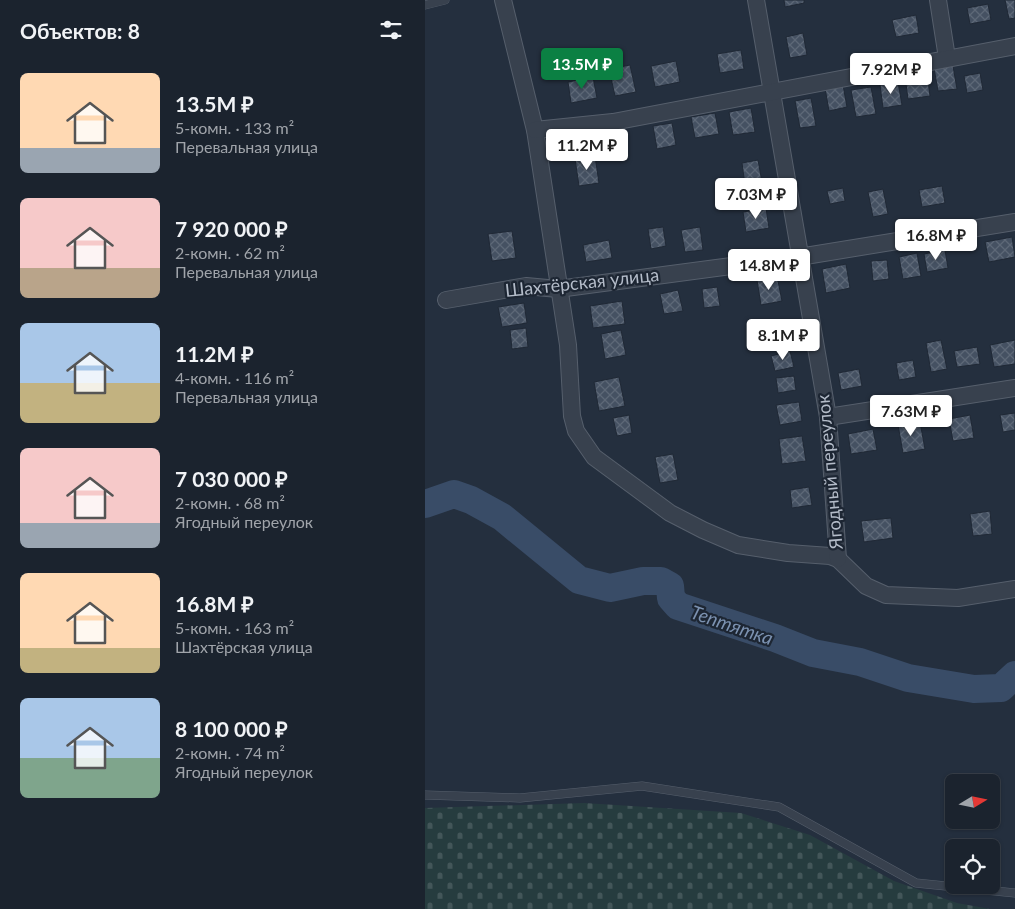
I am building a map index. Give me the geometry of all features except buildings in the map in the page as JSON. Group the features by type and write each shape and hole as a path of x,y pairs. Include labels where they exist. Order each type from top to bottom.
{"street":[{"path":"503,0 535,130 568,345 572,416 576,430 594,457 670,513 738,545 788,553 821,554 838,559 866,586 886,595 958,598 1015,589"},
{"name":"Ягодный переулок","path":"757,0 799,258 828,417 838,559"},
{"path":"937,0 947,58"},
{"path":"535,130 605,123 1015,46"},
{"name":"Шахтёрская улица","path":"446,300 526,286 558,289 799,258 1015,222"},
{"path":"828,417 1015,388"}],"lane":[{"path":"425,5 445,0"},
{"path":"425,795 520,798 642,786 779,806 915,883 1015,892"}],"green space":[{"path":"584,803 741,813 810,835 894,881 957,903 990,909 425,909 425,808"}],"waterway":[{"name":"Тептятка","path":"425,504 454,494 471,500 502,517 579,580 610,588 643,581 661,581 670,586 671,598 678,606 775,638 813,653 860,662 908,678 974,689 1001,688 1015,675"}]}
